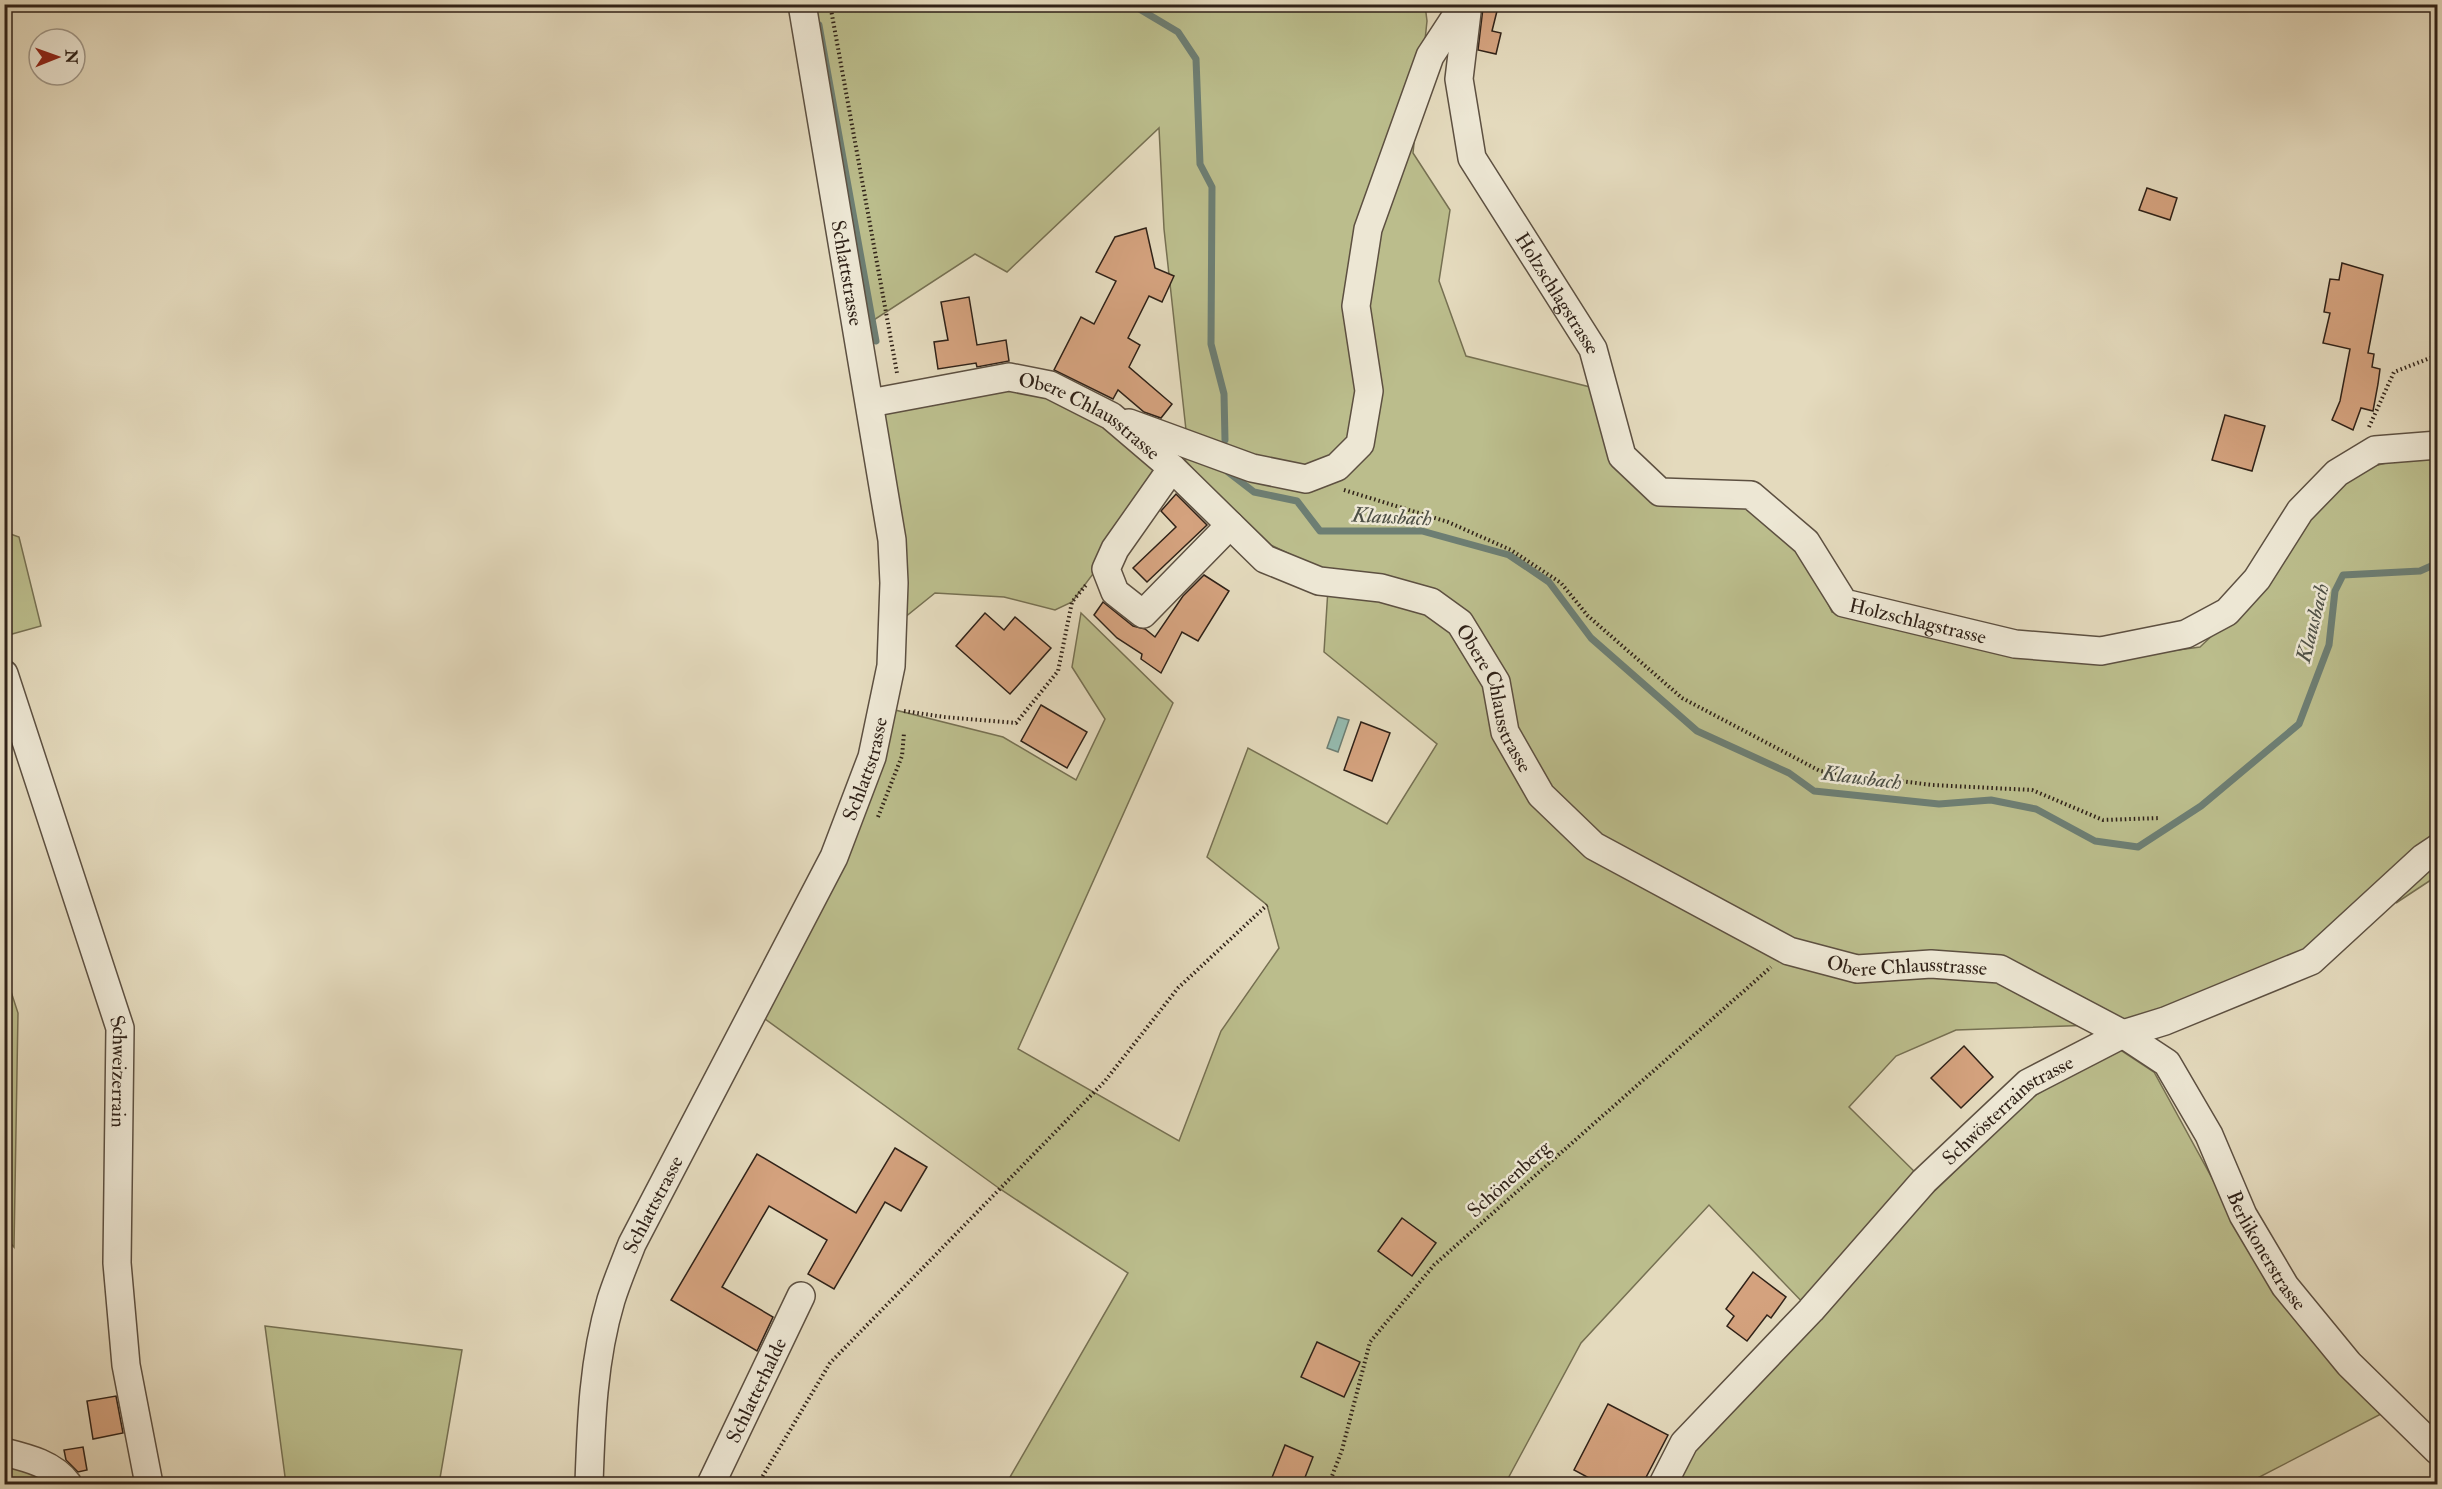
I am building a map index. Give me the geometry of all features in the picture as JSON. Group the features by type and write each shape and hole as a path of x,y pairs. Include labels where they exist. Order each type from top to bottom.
{"street":[{"name":"Schlattstrasse","path":"589,1485 592,1408 598,1361 611,1301 632,1244 834,857 872,757 899,706 891,666 894,583 892,540 802,4"},
{"name":"Holzschlagstrasse","path":"1466,4 1459,79 1472,158 1593,349 1622,456 1660,492 1751,495 1806,542 1844,603 2014,645 2101,651 2186,634 2227,612 2257,579 2300,511 2337,473 2375,450 2438,445"},
{"name":"Holzschlagstrasse","path":"1306,479 1337,467 1360,444 1370,392 1356,306 1368,229 1430,56 1466,4"},
{"name":"Obere Chlausstrasse","path":"870,403 1009,377 1050,385 1111,416 1172,468 1265,559 1319,581 1381,588 1431,602 1460,623 1496,682 1506,732 1540,795 1594,846 1789,951 1857,969 1931,964 2000,969 2123,1034"},
{"path":"1111,416 1252,468 1306,479"},
{"path":"1172,468 1115,549 1106,569 1115,592 1143,614 1230,525"},
{"name":"Schweizerrain","path":"4,674 120,1028 117,1263 126,1365 149,1485"},
{"name":"Schwösterrainstrasse","path":"1663,1485 1684,1443 1810,1310 1924,1181 2028,1083 2123,1034 2165,1021 2311,961 2423,858 2438,848"},
{"name":"Berlikonerstrasse","path":"2123,1034 2167,1063 2209,1135 2243,1215 2285,1286 2349,1364 2438,1451"},
{"name":"Schlatterhalde","path":"711,1485 801,1296"},
{"path":"4,1452 36,1459 63,1477 68,1485"}],"path":[{"path":"830,4 898,378 899,398"},
{"path":"2353,463 2394,372 2438,356"},
{"path":"1306,479 1448,522 1511,550 1561,583 1588,616 1682,698 1820,771 1932,785 2032,790 2103,820 2160,818"},
{"path":"876,821 902,756 899,706 1016,723 1058,671 1072,602 1115,549"},
{"path":"758,1485 830,1363 1105,1081 1178,988 1267,905"},
{"name":"Schönenberg","path":"1329,1485 1342,1450 1370,1342 1434,1265 1789,951"}],"green space":[{"path":"802,5 1425,5 1427,21 1413,153 1450,210 1439,281 1466,356 1590,387 1657,499 1752,504 1802,546 1832,612 2009,652 2096,661 2200,647 2265,585 2306,514 2358,470 2398,460 2437,454 2437,848 2305,956 2121,1024 1956,1030 1896,1056 1849,1107 1924,1181 1818,1303 2031,1098 2116,1047 2154,1072 2229,1209 2381,1414 2246,1484 1698,1484 1668,1473 1810,1310 1709,1205 1581,1343 1505,1484 1006,1484 1128,1273 1000,1189 754,1011 883,707 1003,737 1076,780 1105,719 1072,667 1081,613 1173,703 1018,1049 1179,1141 1221,1031 1279,948 1267,905 1207,857 1248,748 1387,824 1437,744 1324,652 1329,573 1254,537 1185,460 1186,430 1164,229 1159,128 1007,272 975,254 857,331"},
{"path":"1050,385 1172,468 1072,602 1055,610 1004,597 935,593 894,626 870,403"},
{"path":"5,532 19,537 41,626 5,636"},
{"path":"2437,863 2437,876 2396,903 2422,873"},
{"path":"4,970 18,1013 14,1247 4,1236"},
{"path":"265,1326 462,1350 439,1484 286,1484"},
{"path":"5,1452 68,1484 5,1484"}],"water":[{"path":"1338,717 1349,720 1338,752 1327,748"}],"building":[{"path":"1483,8 1497,11 1492,31 1501,33 1496,54 1478,50"},
{"path":"2147,188 2177,198 2170,220 2139,210"},
{"path":"1146,228 1155,268 1174,276 1162,302 1149,296 1128,338 1140,345 1129,367 1172,404 1161,418 1144,412 1118,390 1113,399 1054,370 1081,317 1094,324 1116,281 1096,272 1115,237"},
{"path":"2342,263 2383,275 2368,353 2374,354 2372,367 2380,369 2373,411 2361,408 2353,430 2332,420 2340,401 2350,349 2323,343 2330,313 2324,312 2330,279 2339,280"},
{"path":"969,297 977,345 1006,340 1009,361 977,367 976,363 938,369 934,342 948,340 941,302"},
{"path":"2225,415 2265,426 2252,471 2212,460"},
{"path":"1176,494 1207,525 1147,582 1133,568 1176,527 1161,511"},
{"path":"1204,575 1229,591 1198,641 1182,632 1161,673 1141,659 1142,654 1117,638 1094,615 1103,602 1133,626 1145,629 1155,637 1183,596"},
{"path":"985,613 1004,630 1015,617 1051,648 1010,694 956,646"},
{"path":"1041,705 1087,732 1067,768 1021,741"},
{"path":"1361,722 1390,733 1372,781 1344,770"},
{"path":"1964,1046 1993,1077 1961,1108 1931,1078"},
{"path":"895,1148 927,1167 901,1211 885,1202 834,1289 808,1274 827,1240 769,1206 722,1287 773,1317 757,1351 671,1300 757,1154 856,1213"},
{"path":"1402,1218 1436,1243 1412,1276 1378,1251"},
{"path":"1753,1272 1786,1297 1771,1318 1767,1315 1747,1341 1727,1326 1734,1316 1726,1309"},
{"path":"1317,1342 1360,1362 1344,1397 1301,1377"},
{"path":"116,1396 123,1433 93,1439 87,1401"},
{"path":"1608,1404 1668,1435 1642,1485 1602,1485 1574,1470"},
{"path":"1285,1445 1313,1457 1302,1485 1269,1485"},
{"path":"83,1447 87,1470 78,1472 66,1460 64,1450"}],"waterway":[{"name":"Klausbach","path":"1131,4 1178,32 1196,59 1200,164 1212,187 1211,344 1224,394 1225,440"},
{"path":"819,25 876,341"},
{"name":"Klausbach","path":"1228,472 1254,492 1297,501 1320,531 1422,531 1509,555 1549,582 1591,638 1697,731 1789,773 1814,791 1939,804 1991,800 2036,809 2095,841 2138,847 2201,806 2299,724 2329,645 2335,591 2343,575 2420,571 2438,563"}]}
